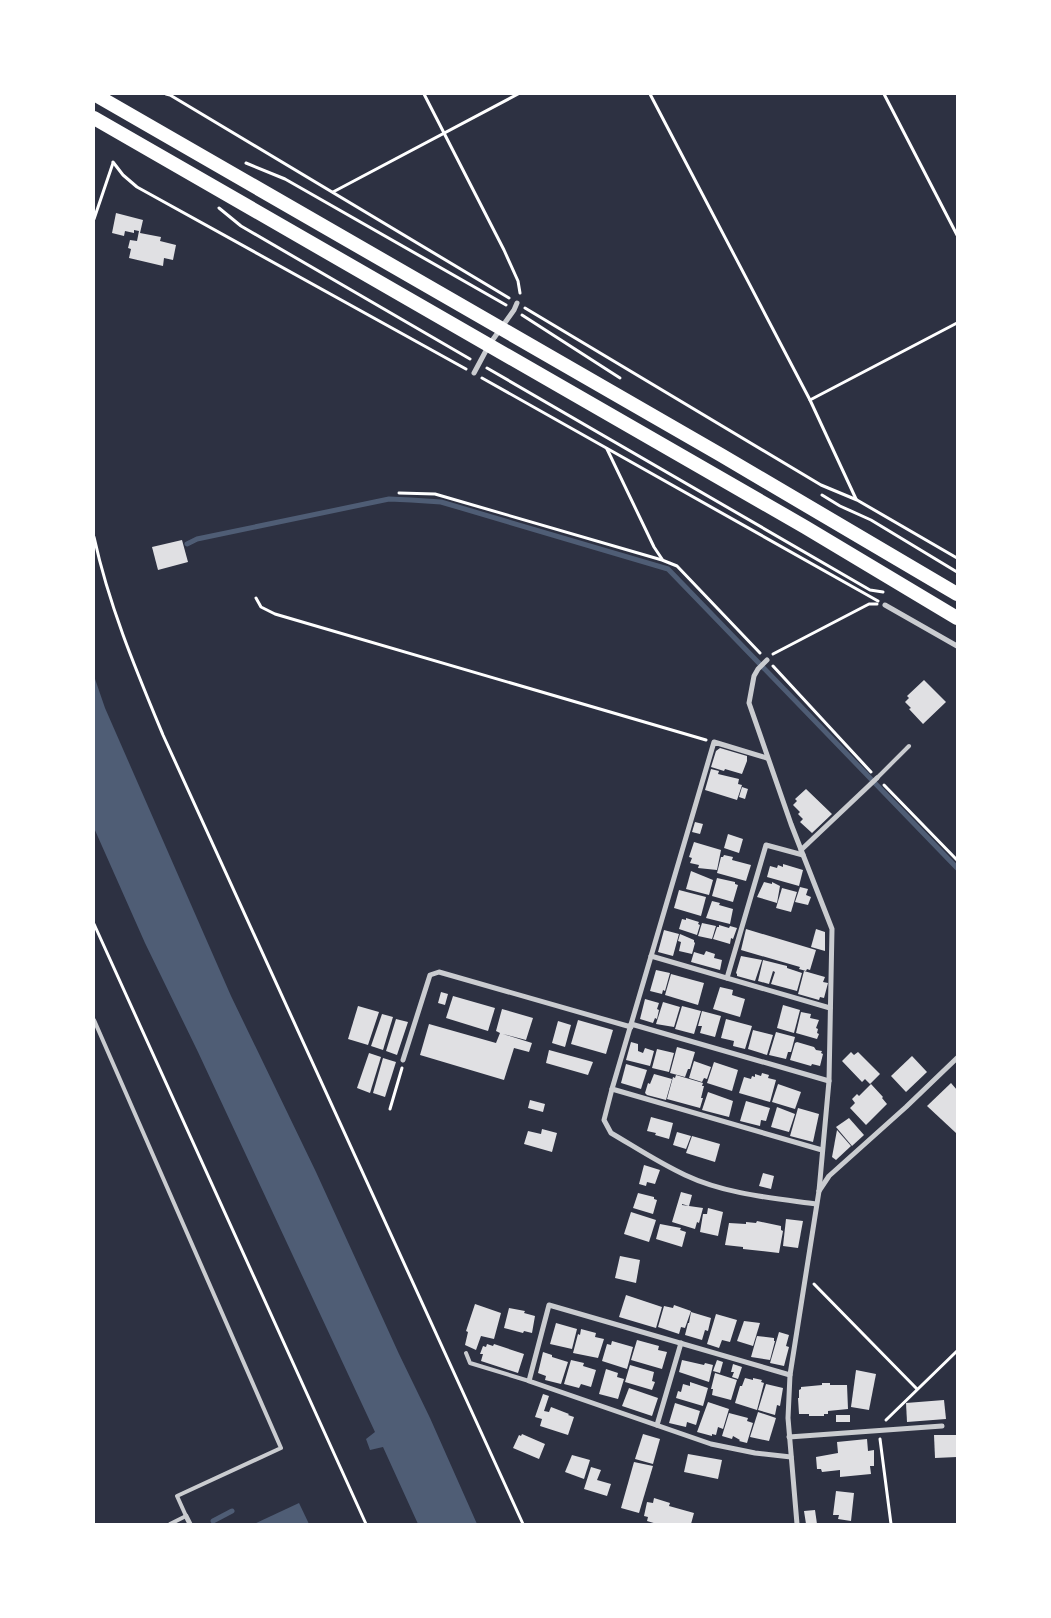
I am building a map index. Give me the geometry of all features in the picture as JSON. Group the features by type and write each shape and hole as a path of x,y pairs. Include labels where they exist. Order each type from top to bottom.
{"highway":[{"path":"94,94 822,513 957,594"},
{"path":"98,120 805,527 957,618"}],"street":[{"path":"474,373 489,345 519,304"},
{"path":"885,605 957,646"},
{"path":"767,660 758,669 749,703 767,758 832,929 828,1081 819,1191 790,1375 788,1418 797,1524"},
{"path":"767,758 714,742 604,1120 611,1133 684,1175 749,1195 816,1204"},
{"path":"802,852 877,778"},
{"path":"727,978 766,845 802,852"},
{"path":"651,956 830,1008"},
{"path":"403,1060 430,975 439,972 828,1081"},
{"path":"819,1191 829,1176 957,1058"},
{"path":"612,1089 822,1150"},
{"path":"790,1375 549,1305 529,1381 711,1444 755,1454 791,1457"},
{"path":"657,1425 682,1343"},
{"path":"789,1437 942,1426"},
{"path":"186,1516 190,1524"}],"lane":[{"path":"877,778 910,746"},
{"path":"94,1020 281,1448 177,1496 186,1516 170,1524"},
{"path":"466,1353 470,1363 529,1381"}],"path":[{"path":"166,94 821,485 857,500 957,558"},
{"path":"424,94 504,250 518,281 519,304"},
{"path":"332,192 518,94"},
{"path":"650,94 810,400 857,500"},
{"path":"884,94 957,235"},
{"path":"94,219 114,162 123,175 137,187 474,373 885,605"},
{"path":"243,162 285,179 514,310 628,383"},
{"path":"214,205 241,226 478,364 870,590 886,593"},
{"path":"810,400 957,323"},
{"path":"606,448 662,560"},
{"path":"816,492 840,506 871,520 957,572"},
{"path":"398,493 435,494 677,566 957,860"},
{"path":"94,537 102,575 130,658 163,735 523,1524"},
{"path":"256,598 261,607 275,614 714,742"},
{"path":"767,660 775,652 869,604 885,605"},
{"path":"94,924 366,1524"},
{"path":"390,1109 403,1060"},
{"path":"806,1275 917,1389"},
{"path":"873,1431 957,1351"},
{"path":"880,1430 890,1524"}],"water":[{"path":"94,676 105,708 231,996 316,1172 477,1524 418,1524 383,1447 370,1450 366,1439 375,1432 198,1052 145,943 94,828"},
{"path":"299,1503 309,1524 254,1524"}],"building":[{"path":"116,213 143,220 140,233 161,237 160,241 176,245 173,260 164,258 163,266 129,258 131,249 128,248 130,240 137,241 139,231 134,230 134,233 125,231 124,236 112,233"},
{"path":"182,540 188,562 158,570 152,547"},
{"path":"924,680 946,702 923,724 905,702 909,698 907,696"},
{"path":"720,748 747,756 742,774 711,767 716,751"},
{"path":"711,769 719,771 718,774 739,779 738,784 742,785 737,800 705,790"},
{"path":"742,787 748,789 745,799 739,797"},
{"path":"806,789 832,814 812,833 800,822 803,819 798,814 800,812 793,805 797,801 795,799"},
{"path":"695,822 703,824 700,834 692,832"},
{"path":"728,834 743,839 739,853 724,848"},
{"path":"694,842 721,850 717,870 698,868 699,865 690,863 692,858 689,857"},
{"path":"724,855 733,857 732,860 751,865 746,881 717,873 721,857"},
{"path":"783,864 803,870 799,886 767,877 770,866 777,868 778,865 783,867"},
{"path":"691,871 713,880 709,895 686,889"},
{"path":"717,878 735,882 738,885 733,902 712,896"},
{"path":"764,882 772,884 772,882 780,886 777,903 757,897"},
{"path":"800,887 808,889 806,895 811,897 808,905 795,902"},
{"path":"782,888 797,892 791,912 776,908"},
{"path":"679,890 706,897 701,916 674,908"},
{"path":"712,901 733,909 730,924 706,918"},
{"path":"686,918 699,922 697,935 679,929 682,919 686,920"},
{"path":"702,923 716,926 712,939 698,936"},
{"path":"719,925 737,928 730,944 713,939"},
{"path":"746,929 816,950 810,970 799,969 800,967 741,950"},
{"path":"816,929 825,932 825,951 811,947"},
{"path":"664,930 679,934 673,956 658,952"},
{"path":"680,934 694,940 692,954 679,951 681,942 678,941"},
{"path":"706,951 715,954 714,958 722,960 720,970 691,962 694,952 704,955"},
{"path":"741,956 762,960 755,981 737,976 736,973"},
{"path":"763,960 787,966 787,968 802,973 797,991 771,984 775,972 773,971 769,984 758,981"},
{"path":"656,970 670,973 665,991 663,990 662,994 650,991"},
{"path":"804,971 825,977 823,982 828,983 824,998 820,997 819,1000 798,994"},
{"path":"671,974 704,983 698,1005 665,995"},
{"path":"720,987 733,990 732,995 745,999 740,1017 713,1009"},
{"path":"441,992 448,994 445,1005 438,1003"},
{"path":"453,996 495,1008 488,1031 446,1018"},
{"path":"645,999 659,1003 657,1019 655,1018 653,1023 640,1019"},
{"path":"663,1002 680,1007 674,1027 656,1024"},
{"path":"783,1005 800,1010 794,1033 777,1028"},
{"path":"358,1006 379,1012 368,1045 348,1039"},
{"path":"682,1006 701,1011 694,1034 675,1029"},
{"path":"502,1009 533,1018 526,1040 503,1034 532,1043 529,1052 514,1048 504,1080 420,1055 429,1024 496,1043 500,1033 496,1031"},
{"path":"702,1011 721,1016 715,1037 700,1033 702,1026 698,1026"},
{"path":"801,1012 811,1014 810,1018 819,1020 816,1028 819,1034 817,1039 796,1033"},
{"path":"382,1014 393,1017 383,1050 371,1046"},
{"path":"396,1019 408,1022 397,1055 386,1051"},
{"path":"726,1019 752,1026 745,1049 733,1046 734,1041 721,1038"},
{"path":"578,1020 613,1030 606,1054 571,1044"},
{"path":"558,1021 571,1025 565,1047 552,1043"},
{"path":"753,1030 773,1035 767,1055 748,1049"},
{"path":"776,1032 795,1037 791,1052 788,1052 786,1059 769,1055"},
{"path":"631,1042 638,1044 638,1051 643,1053 645,1048 654,1051 650,1066 626,1060"},
{"path":"797,1042 822,1051 820,1066 812,1064 811,1066 790,1060 795,1043"},
{"path":"677,1047 695,1052 690,1069 688,1069 685,1077 670,1073"},
{"path":"657,1049 674,1053 669,1072 652,1068"},
{"path":"549,1050 593,1062 588,1075 546,1063"},
{"path":"851,1052 854,1055 858,1052 880,1074 870,1084 865,1079 862,1082 842,1061"},
{"path":"369,1053 381,1057 370,1093 357,1088"},
{"path":"912,1056 927,1072 906,1092 891,1076"},
{"path":"383,1058 396,1062 385,1097 373,1093"},
{"path":"694,1061 711,1067 707,1079 704,1078 702,1082 689,1078"},
{"path":"714,1062 738,1070 732,1091 707,1083"},
{"path":"626,1064 647,1070 641,1089 621,1083"},
{"path":"762,1073 769,1075 768,1078 776,1080 770,1102 739,1093 744,1077 751,1079 752,1076 755,1077 755,1074 761,1076"},
{"path":"654,1074 672,1079 666,1100 645,1093 648,1083 650,1084"},
{"path":"676,1075 703,1083 701,1098 703,1098 700,1108 667,1099 673,1077 675,1078"},
{"path":"951,1083 957,1090 956,1133 927,1106"},
{"path":"778,1084 801,1092 795,1109 772,1102"},
{"path":"871,1084 887,1104 866,1125 850,1108 855,1103 852,1099 857,1094 859,1096"},
{"path":"708,1092 733,1101 729,1117 702,1110"},
{"path":"530,1100 545,1104 543,1112 528,1108"},
{"path":"746,1101 770,1108 766,1121 761,1120 760,1126 740,1121"},
{"path":"777,1107 795,1114 789,1132 771,1127"},
{"path":"798,1108 819,1114 813,1142 790,1136"},
{"path":"651,1117 673,1123 669,1139 647,1131"},
{"path":"849,1118 864,1135 852,1146 836,1127"},
{"path":"542,1129 557,1133 552,1152 524,1144 528,1131 541,1134"},
{"path":"837,1130 851,1146 836,1160 832,1157"},
{"path":"677,1132 691,1136 686,1149 673,1145"},
{"path":"692,1136 720,1144 715,1162 686,1153"},
{"path":"644,1165 660,1170 655,1184 647,1182 646,1186 639,1184"},
{"path":"763,1173 774,1176 771,1189 759,1186"},
{"path":"681,1192 692,1195 689,1206 703,1208 699,1223 697,1222 695,1229 672,1222"},
{"path":"638,1193 654,1197 657,1200 653,1214 633,1208"},
{"path":"708,1208 723,1212 718,1236 700,1232 703,1214 707,1214"},
{"path":"631,1212 656,1220 649,1242 624,1234"},
{"path":"786,1219 803,1221 798,1248 783,1246"},
{"path":"757,1221 781,1226 783,1231 779,1253 725,1245 729,1223 746,1224 746,1222 756,1223"},
{"path":"660,1224 681,1228 680,1230 686,1232 682,1247 656,1239"},
{"path":"620,1256 640,1260 636,1283 615,1278"},
{"path":"626,1295 662,1307 656,1328 619,1317"},
{"path":"475,1304 501,1313 494,1339 481,1336 476,1350 465,1345 468,1332 466,1331"},
{"path":"674,1305 691,1311 685,1328 681,1327 679,1334 658,1327 664,1306 673,1308"},
{"path":"509,1308 525,1311 524,1313 535,1316 532,1333 524,1331 523,1333 504,1328"},
{"path":"691,1312 711,1318 708,1331 705,1330 702,1340 685,1335"},
{"path":"716,1314 737,1320 730,1342 722,1340 719,1348 707,1344"},
{"path":"744,1321 760,1323 753,1346 737,1341"},
{"path":"556,1323 577,1329 572,1349 550,1344"},
{"path":"581,1329 596,1333 595,1337 604,1339 598,1358 573,1353"},
{"path":"779,1332 789,1335 786,1346 789,1347 784,1366 770,1363"},
{"path":"757,1336 774,1338 775,1341 770,1360 751,1357"},
{"path":"637,1340 659,1346 658,1350 667,1352 662,1369 631,1360"},
{"path":"612,1341 633,1347 627,1369 602,1361 607,1344 611,1345"},
{"path":"487,1344 493,1346 494,1344 524,1354 518,1373 481,1361 483,1354 480,1354 483,1346 486,1347"},
{"path":"543,1352 568,1362 561,1384 545,1380 546,1376 538,1373"},
{"path":"571,1360 584,1363 583,1366 596,1370 591,1387 581,1384 579,1388 564,1384"},
{"path":"682,1360 713,1365 709,1382 679,1372"},
{"path":"717,1360 723,1362 720,1373 713,1371"},
{"path":"733,1364 742,1367 738,1379 732,1377 734,1372 731,1372"},
{"path":"630,1365 654,1372 652,1381 655,1382 652,1390 625,1382"},
{"path":"606,1369 618,1373 617,1377 624,1379 618,1399 599,1394"},
{"path":"856,1370 876,1374 869,1410 851,1407"},
{"path":"715,1373 737,1380 731,1400 712,1395 713,1389 711,1389"},
{"path":"745,1378 762,1380 761,1382 764,1383 757,1410 735,1403 740,1386 742,1386"},
{"path":"690,1382 708,1388 703,1406 676,1398 678,1391 681,1392 683,1384 690,1386"},
{"path":"822,1383 847,1385 848,1409 828,1411 828,1414 824,1414 824,1416 799,1414 798,1398 801,1387 822,1385"},
{"path":"766,1384 783,1388 780,1406 777,1405 775,1415 758,1410"},
{"path":"629,1388 658,1398 652,1416 622,1406"},
{"path":"543,1394 549,1396 544,1411 549,1412 551,1407 574,1417 568,1435 540,1426 542,1419 535,1417"},
{"path":"944,1400 946,1419 907,1422 906,1403"},
{"path":"708,1402 729,1409 723,1429 718,1427 716,1435 712,1434 712,1436 697,1432"},
{"path":"675,1403 700,1411 696,1425 687,1422 686,1427 669,1423"},
{"path":"758,1412 776,1418 769,1441 750,1437"},
{"path":"729,1413 748,1418 747,1421 753,1423 747,1443 739,1441 733,1436 732,1439 722,1436"},
{"path":"836,1415 850,1415 850,1422 836,1422"},
{"path":"522,1434 545,1444 539,1459 513,1448 519,1435 521,1436"},
{"path":"643,1434 660,1439 653,1464 635,1459"},
{"path":"934,1435 957,1435 957,1457 935,1458"},
{"path":"867,1439 868,1451 874,1450 874,1466 870,1466 871,1474 840,1477 840,1470 822,1472 821,1469 817,1469 816,1457 838,1453 837,1442"},
{"path":"688,1454 722,1460 718,1479 684,1472"},
{"path":"572,1455 590,1460 584,1479 565,1472"},
{"path":"634,1462 653,1466 639,1513 621,1508"},
{"path":"591,1467 601,1470 597,1480 611,1484 607,1496 584,1489"},
{"path":"836,1491 854,1493 851,1521 838,1519 839,1515 833,1515"},
{"path":"654,1498 670,1503 669,1506 694,1513 691,1524 657,1524 647,1521 648,1517 644,1516 647,1502 653,1503"},
{"path":"815,1510 817,1524 806,1524 804,1511"}],"waterway":[{"path":"187,544 197,539 389,499 411,500 441,502 668,569 957,868"},
{"path":"213,1521 232,1511"}]}
